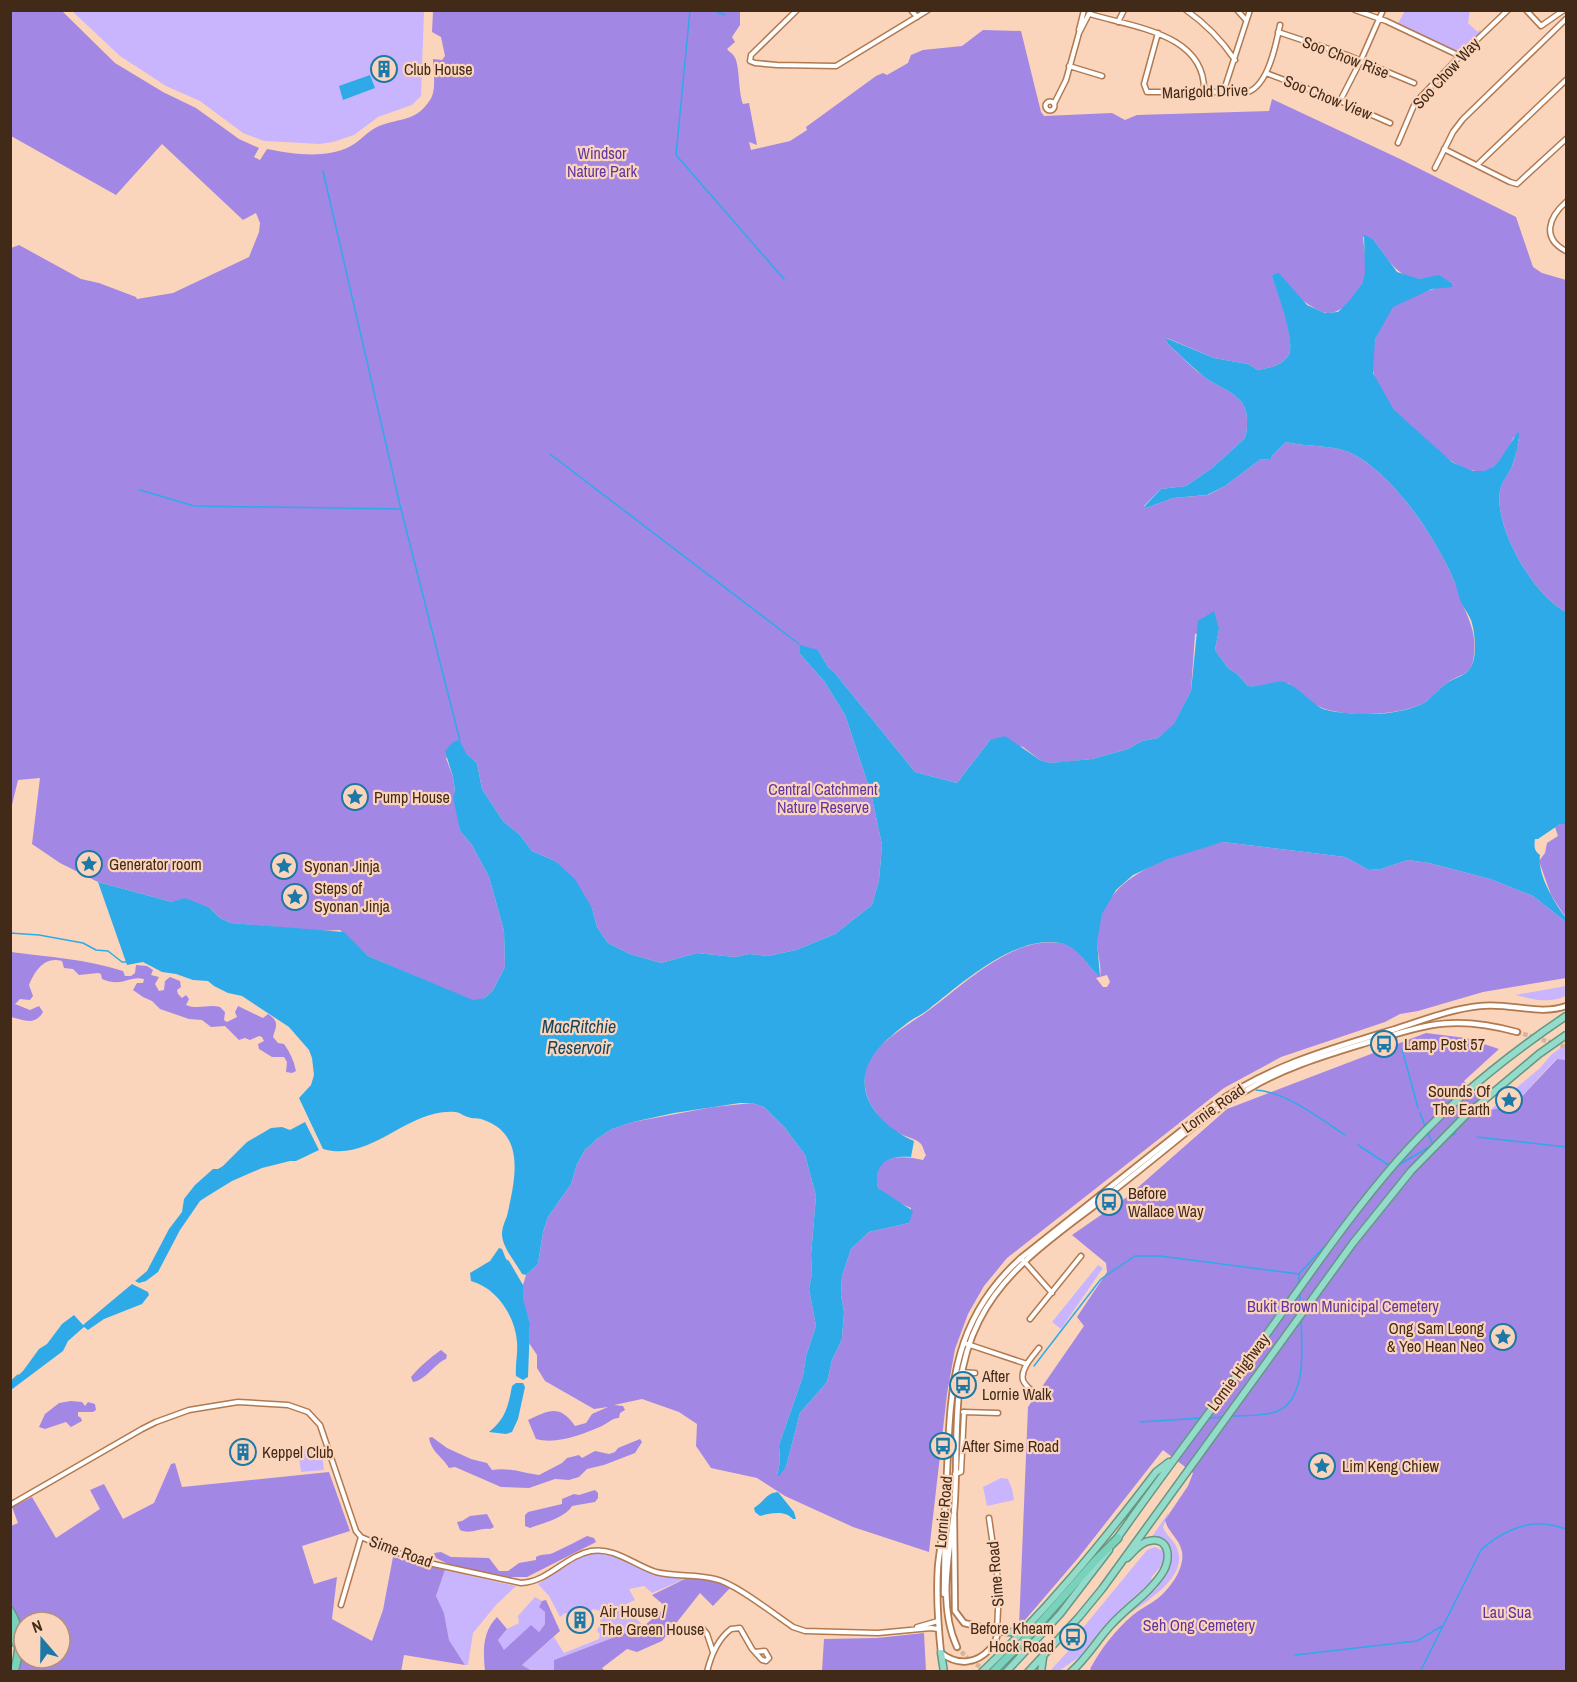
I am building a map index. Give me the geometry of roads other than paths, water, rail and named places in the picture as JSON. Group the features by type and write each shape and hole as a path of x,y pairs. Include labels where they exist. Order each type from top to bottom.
{"highway":[{"name":"Lornie Highway","path":"1006,1671 1060,1614 1118,1538 1175,1456 1373,1190 1424,1133 1479,1081 1527,1042 1566,1016"},
{"name":"Lornie Highway","path":"1028,1671 1079,1617 1118,1566 1386,1201 1435,1145 1492,1093 1566,1035"},
{"path":"982,1671 1021,1633 1087,1560 1156,1472 1175,1456"},
{"path":"993,1671 1118,1538"},
{"path":"1071,1671 1110,1626 1159,1579 1167,1566 1169,1553 1161,1543 1149,1540 1118,1566"},
{"path":"997,1631 1021,1633"},
{"path":"1005,1633 1008,1643 1006,1647"},
{"path":"941,1653 944,1671"},
{"path":"1041,1671 1044,1655"}],"street":[{"path":"796,10 751,55 750,61 777,65 836,66 928,10"},
{"path":"912,10 917,17"},
{"path":"1054,104 1062,90 1070,66 1084,10"},
{"path":"1118,22 1124,10"},
{"path":"1186,10 1209,27 1235,60"},
{"path":"1237,10 1246,21"},
{"path":"1223,93 1250,10"},
{"path":"1355,10 1380,18 1460,56"},
{"path":"1340,101 1383,10"},
{"name":"Soo Chow Way","path":"1398,143 1415,103 1508,10"},
{"path":"1526,10 1539,25 1545,25 1564,10"},
{"path":"1079,33 1090,12 1173,39 1190,54 1202,75 1204,93"},
{"path":"1435,168 1463,119 1566,19"},
{"name":"Marigold Drive","path":"1158,33 1144,84 1145,90 1150,93 1223,93 1252,91 1260,84 1266,73 1280,25"},
{"name":"Soo Chow Rise","path":"1278,32 1361,60 1414,83"},
{"path":"1070,66 1102,76"},
{"name":"Soo Chow View","path":"1266,73 1390,123"},
{"path":"1477,165 1566,80"},
{"path":"1444,149 1517,184 1566,139"},
{"path":"1566,202 1553,217 1550,229 1554,242 1566,251"},
{"name":"Lornie Road","path":"941,1653 938,1629 938,1565 944,1528 951,1395 966,1343 980,1307 996,1283 1237,1089 1276,1068 1321,1052 1468,1008 1499,1005 1548,1010 1566,1006"},
{"name":"Lornie Road","path":"1174,1139 1228,1101 1281,1072 1323,1056 1438,1023 1463,1022 1517,1032"},
{"path":"1030,1319 1081,1256"},
{"path":"1023,1259 1052,1293"},
{"path":"966,1343 1027,1364"},
{"path":"1033,1392 1023,1381 1027,1364 1039,1348"},
{"path":"958,1371 975,1373"},
{"name":"Lornie Road","path":"954,1514 958,1371"},
{"path":"951,1395 958,1395"},
{"name":"Sime Road","path":"10,1504 156,1422 189,1410 232,1402 294,1406 308,1412 320,1425 356,1531 361,1537 415,1560 521,1583 539,1579 589,1551 607,1550 657,1572 718,1579 794,1627 805,1631 873,1632 938,1629"},
{"path":"956,1412 998,1413"},
{"name":"Lornie Road","path":"955,1474 961,1472 964,1412"},
{"path":"956,1423 963,1428"},
{"path":"947,1471 955,1474"},
{"path":"944,1528 945,1622 956,1648 947,1619 949,1551 954,1514"},
{"path":"941,1653 955,1660 968,1662 979,1658 994,1644 998,1636 997,1631 964,1623 955,1611 954,1514"},
{"name":"Sime Road","path":"989,1518 999,1587 997,1631"},
{"path":"341,1605 361,1537"},
{"name":"Sime Road","path":"873,1632 920,1627 938,1622"},
{"path":"707,1671 713,1652 728,1631 736,1628 743,1632 755,1652"},
{"path":"703,1629 713,1652"},
{"path":"985,1629 991,1633 994,1644"}],"water":[{"path":"370,75 375,88 343,100 339,86"},
{"name":"MacRitchie Reservoir","path":"1364,235 1373,239 1397,272 1419,279 1439,275 1452,283 1452,287 1432,289 1393,307 1375,339 1373,373 1394,410 1452,462 1473,471 1484,471 1493,467 1518,432 1519,434 1511,469 1500,491 1503,523 1529,576 1541,592 1566,612 1566,824 1560,824 1535,839 1535,844 1540,855 1544,880 1566,918 1566,922 1533,896 1490,879 1429,863 1408,860 1381,869 1369,870 1345,857 1223,842 1168,859 1133,875 1116,890 1102,914 1097,941 1100,977 1072,948 1060,943 1043,942 1025,946 990,963 895,1033 879,1048 869,1062 865,1077 865,1090 870,1103 888,1125 914,1141 911,1157 896,1157 884,1162 880,1167 877,1179 878,1188 913,1211 909,1223 869,1232 851,1249 842,1276 841,1295 844,1312 842,1339 832,1360 827,1382 800,1413 786,1467 779,1476 777,1476 780,1462 779,1445 803,1376 806,1356 816,1326 809,1289 816,1196 805,1155 785,1128 764,1107 752,1103 740,1103 674,1113 633,1122 612,1129 598,1138 585,1150 577,1164 571,1184 548,1217 538,1264 526,1275 522,1274 503,1239 502,1229 513,1188 514,1159 512,1146 506,1135 496,1126 457,1112 438,1113 421,1118 358,1149 341,1151 323,1149 299,1098 311,1085 314,1075 312,1058 309,1050 289,1027 242,996 228,993 208,981 193,980 162,972 143,962 127,965 98,882 172,902 185,898 210,908 220,918 231,923 344,932 368,956 473,1000 485,998 493,990 505,967 504,931 489,877 472,845 460,831 453,797 455,791 453,777 445,751 453,742 459,740 466,753 477,763 482,789 503,821 520,835 532,851 555,861 575,879 592,908 597,927 608,943 630,954 661,963 697,953 735,957 749,954 768,956 796,950 835,934 872,905 879,880 882,845 871,793 845,715 824,681 800,654 800,645 818,650 828,667 915,772 957,783 990,740 1005,736 1040,760 1050,763 1092,759 1128,749 1142,741 1158,738 1174,724 1191,691 1198,621 1214,611 1219,629 1215,650 1228,668 1248,686 1284,682 1321,708 1344,713 1388,713 1409,709 1427,701 1447,683 1470,669 1475,649 1470,617 1460,600 1448,567 1427,531 1402,497 1360,458 1343,450 1286,442 1271,460 1261,459 1225,486 1207,495 1173,498 1144,507 1161,489 1186,486 1212,468 1244,439 1247,430 1246,412 1238,399 1203,376 1168,344 1166,338 1214,358 1248,364 1258,370 1278,364 1288,356 1290,341 1272,277 1274,274 1279,273 1307,305 1325,313 1338,312 1362,284 1365,273"},
{"path":"305,1122 319,1150 296,1161 262,1168 232,1181 200,1201 180,1230 158,1272 146,1281 139,1283 135,1281 147,1271 169,1229 182,1212 184,1199 195,1185 213,1169 223,1166 247,1142 271,1128 282,1127 290,1130"},
{"path":"499,1248 502,1249 523,1285 523,1299 530,1323 528,1377 523,1380 516,1376 517,1342 513,1322 503,1304 489,1290 471,1281 470,1273 490,1261"},
{"path":"132,1284 148,1292 149,1295 142,1304 104,1319 88,1330 84,1327 68,1341 63,1351 11,1390 11,1382 23,1371 39,1349 47,1344 62,1324 74,1315 83,1325"},
{"path":"516,1383 523,1383 525,1387 518,1419 512,1432 506,1434 489,1432 502,1418 512,1386"},
{"path":"778,1492 794,1512 796,1519 782,1513 760,1516 755,1512 754,1508 768,1496"}],"waterway":[{"path":"690,10 676,155 784,279"},
{"path":"713,10 725,15"},
{"path":"323,171 401,509 460,741"},
{"path":"550,454 799,644"},
{"path":"140,490 194,506 401,509"},
{"path":"10,933 39,935 83,943 96,950 108,951 122,962 126,962"},
{"path":"1402,1049 1418,1108"},
{"path":"1256,1090 1291,1101 1345,1135"},
{"path":"1420,1113 1425,1126"},
{"path":"1428,1133 1433,1145"},
{"path":"1449,1137 1456,1133"},
{"path":"1477,1137 1566,1147"},
{"path":"1358,1145 1390,1166"},
{"path":"1397,1166 1431,1146"},
{"path":"1299,1285 1299,1274 1334,1236"},
{"path":"1034,1366 1101,1279 1135,1256 1160,1256 1299,1274"},
{"path":"1300,1292 1300,1312"},
{"path":"1231,1416 1267,1414 1287,1405 1294,1395 1301,1371 1301,1319"},
{"path":"10,1382 18,1375"},
{"path":"1210,1418 1223,1417"},
{"path":"1140,1422 1202,1418"},
{"path":"1420,1672 1481,1550 1501,1535 1526,1525 1546,1524 1566,1529"},
{"path":"1295,1655 1417,1641 1442,1626"}],"tunnel":[{"path":"1517,1032 1566,1047"},
{"path":"957,1647 969,1660 989,1672"}],"place":[{"name":"Club House","path":"384,69"},
{"name":"Pump House","path":"355,797"},
{"name":"Generator room","path":"89,864"},
{"name":"Syonan Jinja","path":"284,866"},
{"name":"Steps of Syonan Jinja","path":"295,897"},
{"name":"Lamp Post 57","path":"1384,1044"},
{"name":"Sounds Of The Earth","path":"1509,1100"},
{"name":"Before Wallace Way","path":"1109,1202"},
{"name":"Ong Sam Leong & Yeo Hean Neo","path":"1503,1337"},
{"name":"After Lornie Walk","path":"963,1385"},
{"name":"After Sime Road","path":"943,1446"},
{"name":"Keppel Club","path":"243,1452"},
{"name":"Lim Keng Chiew","path":"1322,1466"},
{"name":"Air House / The Green House","path":"580,1620"},
{"name":"Before Kheam Hock Road","path":"1073,1637"}],"park label":[{"name":"Windsor Nature Park","path":"602,162"},
{"name":"Central Catchment Nature Reserve","path":"823,798"},
{"name":"Bukit Brown Municipal Cemetery","path":"1343,1306"},
{"name":"Lau Sua","path":"1507,1612"},
{"name":"Seh Ong Cemetery","path":"1199,1625"}]}
